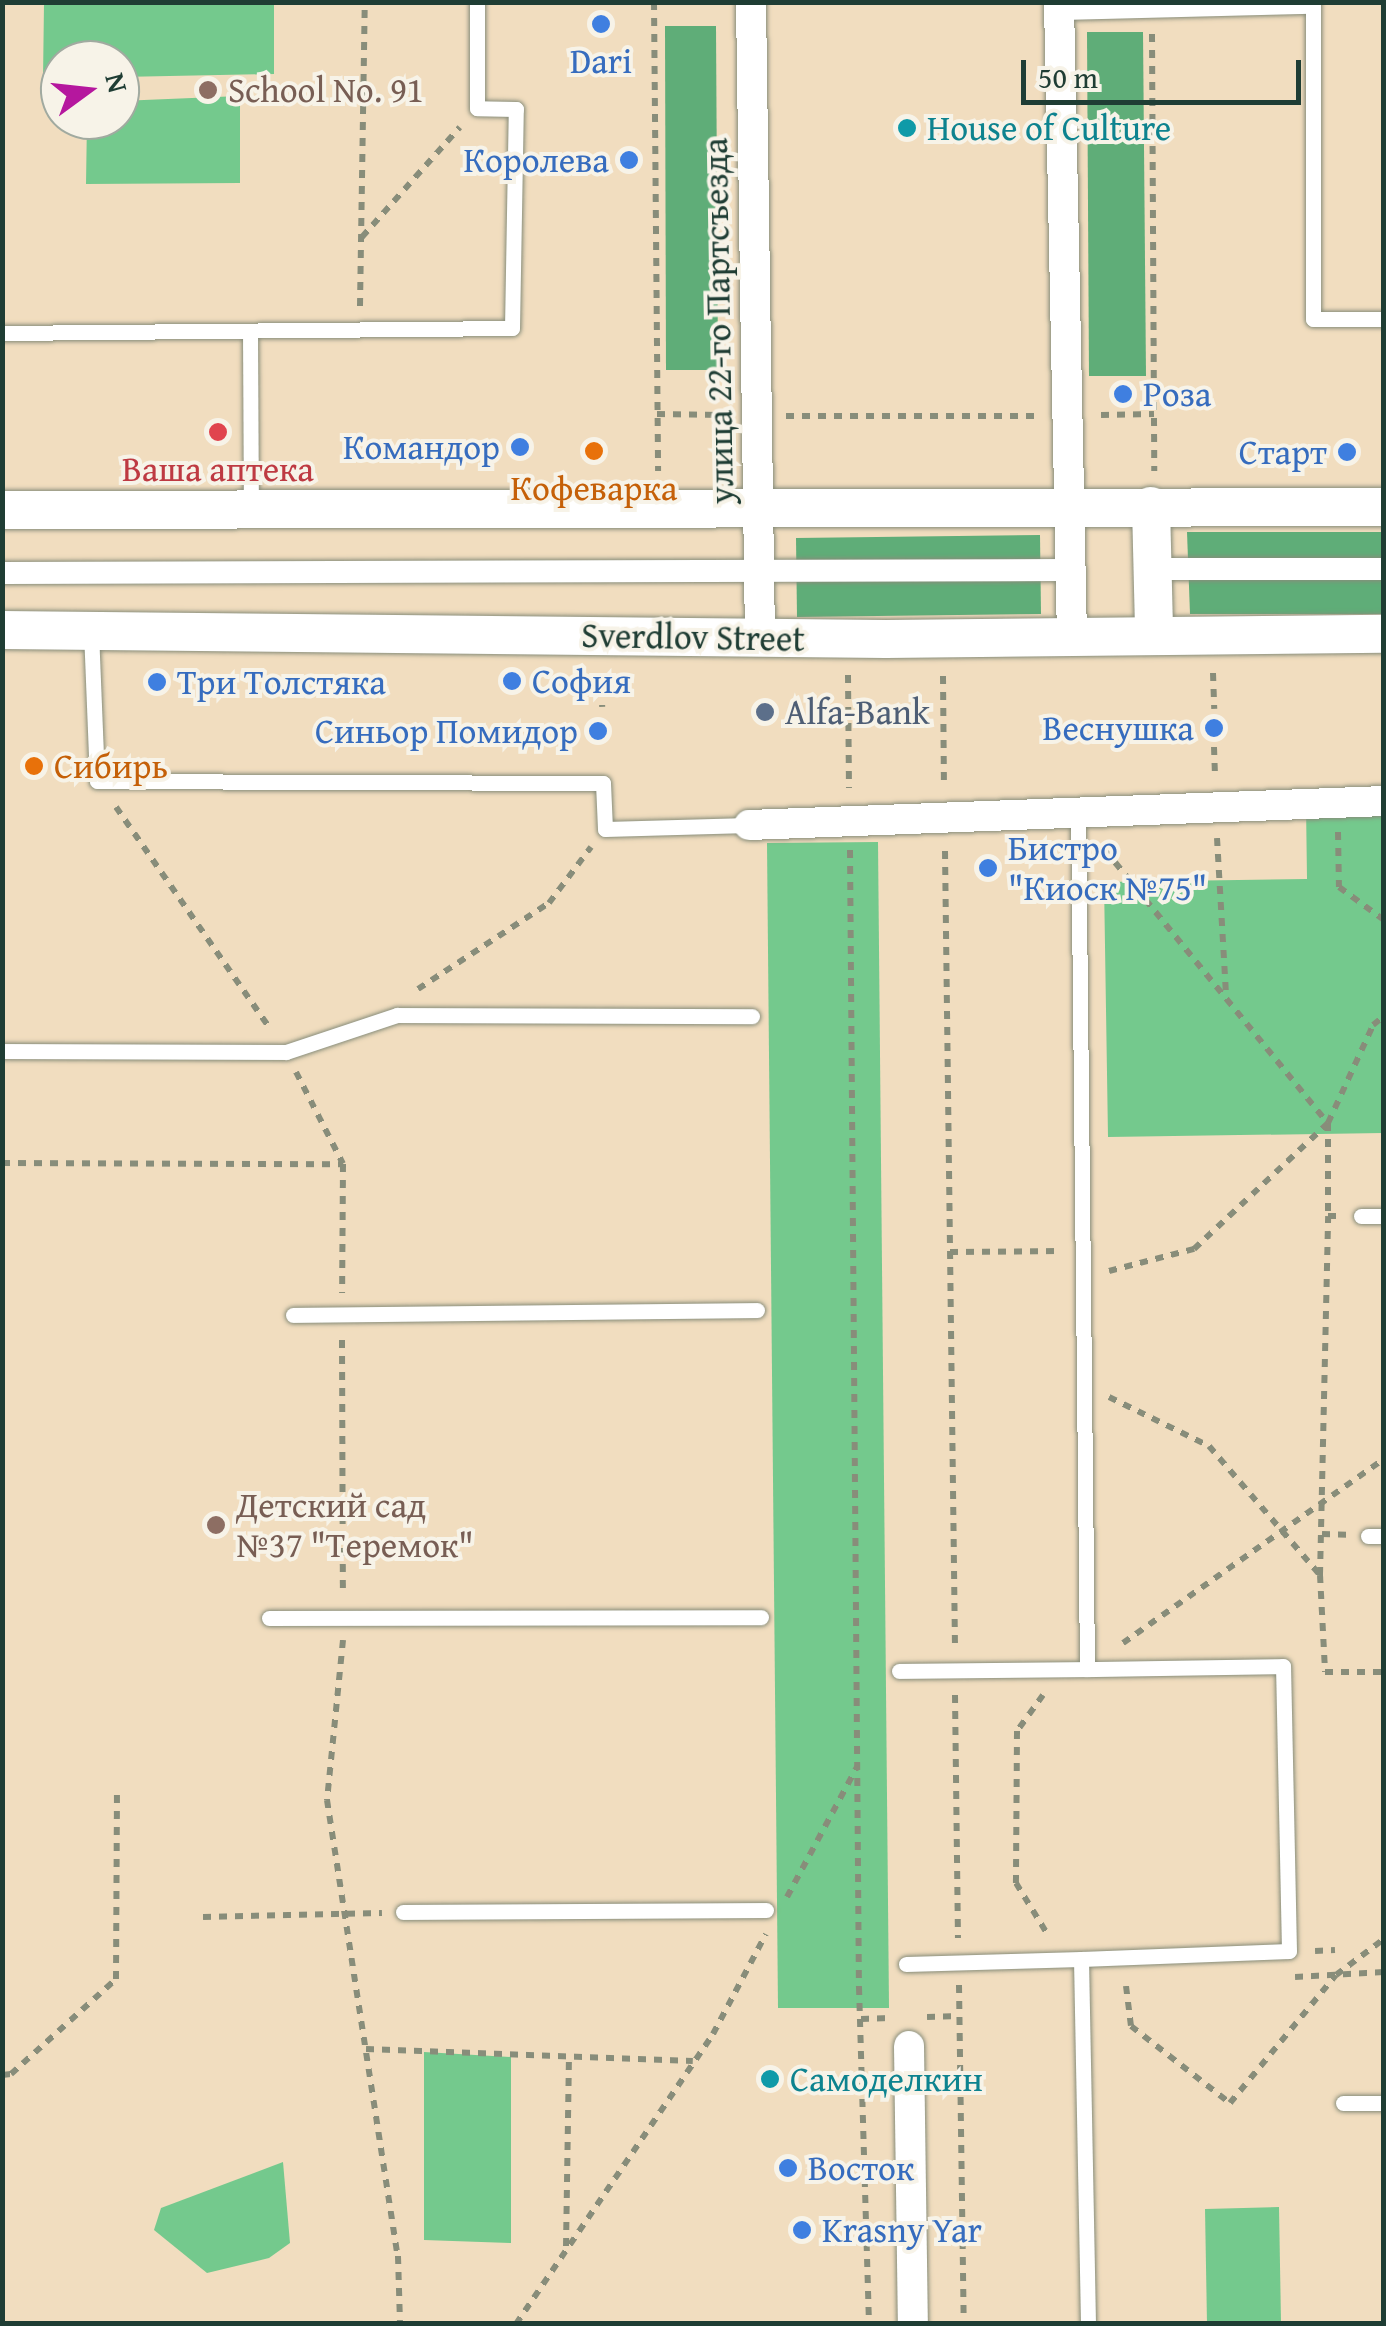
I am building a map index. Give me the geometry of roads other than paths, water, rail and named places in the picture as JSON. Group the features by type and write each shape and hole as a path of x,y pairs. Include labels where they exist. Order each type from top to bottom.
{"street":[{"name":"улица 22-го Партсъезда","path":"751,2 760,638"},
{"path":"1059,7 1065,570 1072,637"},
{"path":"2,510 1066,506 1153,489 1384,507"},
{"path":"1153,489 1154,634"},
{"path":"1152,569 1384,568"},
{"path":"2,574 1065,570"},
{"name":"Sverdlov Street","path":"2,630 760,638 1384,634"},
{"path":"748,825 1078,816 1216,804 1384,801"},
{"path":"908,2046 913,2324"}],"lane":[{"path":"2,334 512,328 516,109 477,108 477,2"},
{"path":"1059,7 1152,10 1312,4 1314,319 1384,319"},
{"path":"250,331 251,510"},
{"path":"90,629 98,781 603,783 604,829 748,825"},
{"path":"1078,816 1087,1669"},
{"path":"2,1050 286,1052 397,1014 752,1016"},
{"path":"1361,1216 1384,1216"},
{"path":"293,1315 756,1310"},
{"path":"269,1618 761,1617"},
{"path":"899,1671 1282,1666 1288,1951 906,1964"},
{"path":"403,1912 766,1910"},
{"path":"1082,1959 1088,2324"},
{"path":"1343,2103 1384,2103"}],"place":[{"name":"Dari","path":"601,24"},
{"name":"School No. 91","path":"208,90"},
{"name":"House of Culture","path":"907,128"},
{"name":"Королева","path":"629,160"},
{"name":"Роза","path":"1123,394"},
{"name":"Ваша аптека","path":"218,432"},
{"name":"Командор","path":"520,447"},
{"name":"Кофеварка","path":"594,451"},
{"name":"Старт","path":"1347,452"},
{"name":"София","path":"512,681"},
{"name":"Три Толстяка","path":"157,682"},
{"name":"Alfa-Bank","path":"765,712"},
{"name":"Веснушка","path":"1214,728"},
{"name":"Синьор Помидор","path":"598,731"},
{"name":"Сибирь","path":"34,766"},
{"name":"Бистро \"Киоск №75\"","path":"988,868"},
{"name":"Детский сад №37 \"Теремок\"","path":"216,1525"},
{"name":"Самоделкин","path":"770,2079"},
{"name":"Восток","path":"788,2168"},
{"name":"Krasny Yar","path":"802,2230"}]}
